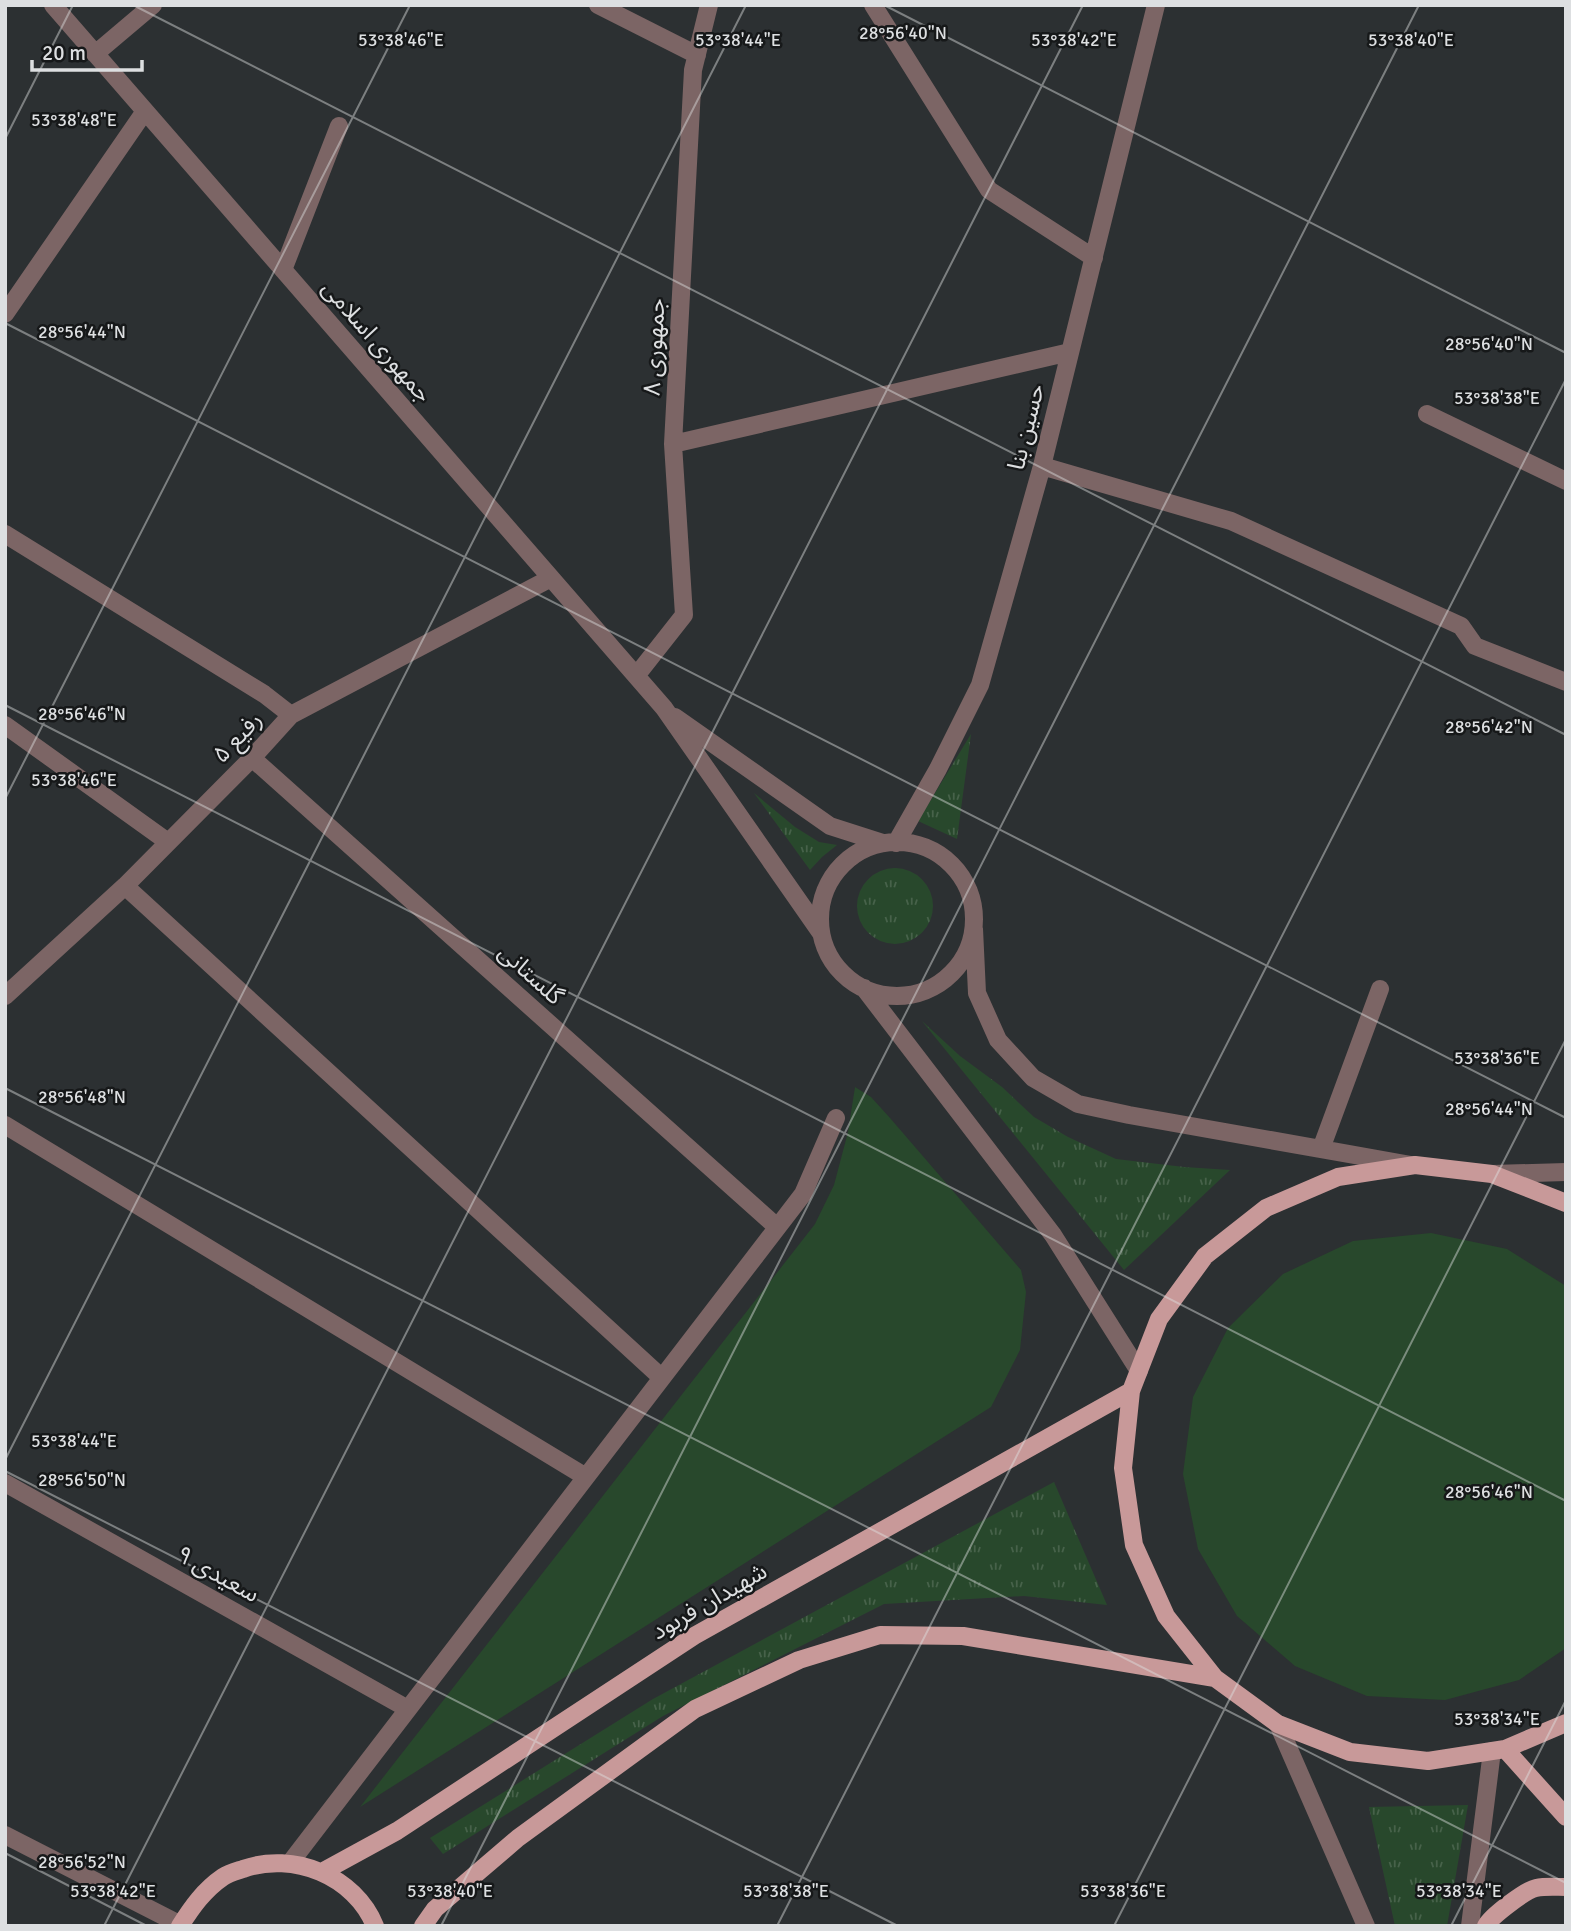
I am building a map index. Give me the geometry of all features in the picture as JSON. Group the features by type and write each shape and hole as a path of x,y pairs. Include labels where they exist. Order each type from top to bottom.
{"main road":[{"path":"1566,1203 1492,1174 1415,1165 1338,1177 1266,1208 1205,1256 1159,1319 1131,1391 1123,1468 1134,1545 1166,1616 1215,1678 1278,1724 1350,1752 1428,1761 1499,1750 1566,1723"},
{"name":"شهيدان فربود","path":"322,1872 397,1831 694,1636 1131,1391"},
{"path":"423,1926 435,1909 518,1838 695,1709 799,1660 880,1635 963,1636 1215,1678"},
{"path":"1499,1750 1566,1817"},
{"path":"180,1925 199,1897 225,1876 256,1864 290,1863 322,1872 350,1889 371,1916 375,1926"},
{"path":"1486,1926 1488,1921 1503,1909 1534,1888 1566,1887"}],"street":[{"name":"جمهوری اسلامی","path":"52,5 664,708"},
{"path":"95,54 153,5"},
{"path":"598,5 697,55"},
{"name":"جمهوری ۸","path":"636,676 684,615 673,444 694,71 709,5"},
{"path":"873,5 989,190 1094,258"},
{"name":"حسین بنا","path":"889,843 937,769 980,685 1042,466 1156,5"},
{"path":"5,314 145,111"},
{"path":"283,270 339,126"},
{"path":"673,444 1070,352"},
{"path":"1427,414 1566,481"},
{"path":"1042,466 1231,521 1461,625 1475,646 1566,682"},
{"path":"5,534 264,694 291,715"},
{"name":"رفیع ۵","path":"5,996 125,886 291,715 551,578"},
{"path":"664,708 830,826 889,843"},
{"path":"664,708 821,933 829,956 843,975 864,988 887,995 911,995 933,987 953,972 967,952 974,929"},
{"path":"5,725 168,842"},
{"name":"گلستانی","path":"252,758 777,1227"},
{"path":"821,933 820,908 827,885 841,865 860,851 889,843 907,843 930,849 950,863 965,882 973,905 977,993 998,1040 1033,1078 1078,1104 1415,1165"},
{"path":"125,886 662,1378"},
{"path":"864,988 1052,1235 1139,1371"},
{"path":"1321,1149 1380,989"},
{"path":"290,1863 803,1194 836,1118"},
{"path":"5,1125 586,1477"},
{"path":"1492,1174 1566,1172"},
{"name":"سعیدی ۹","path":"5,1483 408,1709"},
{"path":"1278,1724 1366,1926"},
{"path":"1470,1926 1499,1750"},
{"path":"5,1835 180,1925"}],"green space":[{"path":"971,734 957,839 918,821"},
{"path":"754,793 795,827 819,842 837,845 810,870"},
{"path":"895,868 910,871 922,879 930,891 933,906 930,921 922,933 910,941 895,944 880,941 868,933 860,921 857,906 860,891 868,879 880,871"},
{"path":"922,1021 1034,1117 1068,1137 1116,1159 1230,1170 1124,1270"},
{"path":"855,1087 871,1097 1021,1270 1026,1292 1020,1350 991,1407 360,1807 815,1224 834,1185 848,1132"},
{"path":"1431,1233 1507,1249 1566,1286 1566,1648 1519,1680 1445,1700 1367,1696 1295,1666 1237,1616 1198,1549 1183,1474 1193,1397 1228,1328 1283,1274 1353,1241"},
{"path":"1054,1482 1107,1605 1024,1596 884,1604 663,1716 443,1854 430,1838 653,1699"},
{"path":"1468,1805 1447,1926 1395,1926 1369,1807"}]}
